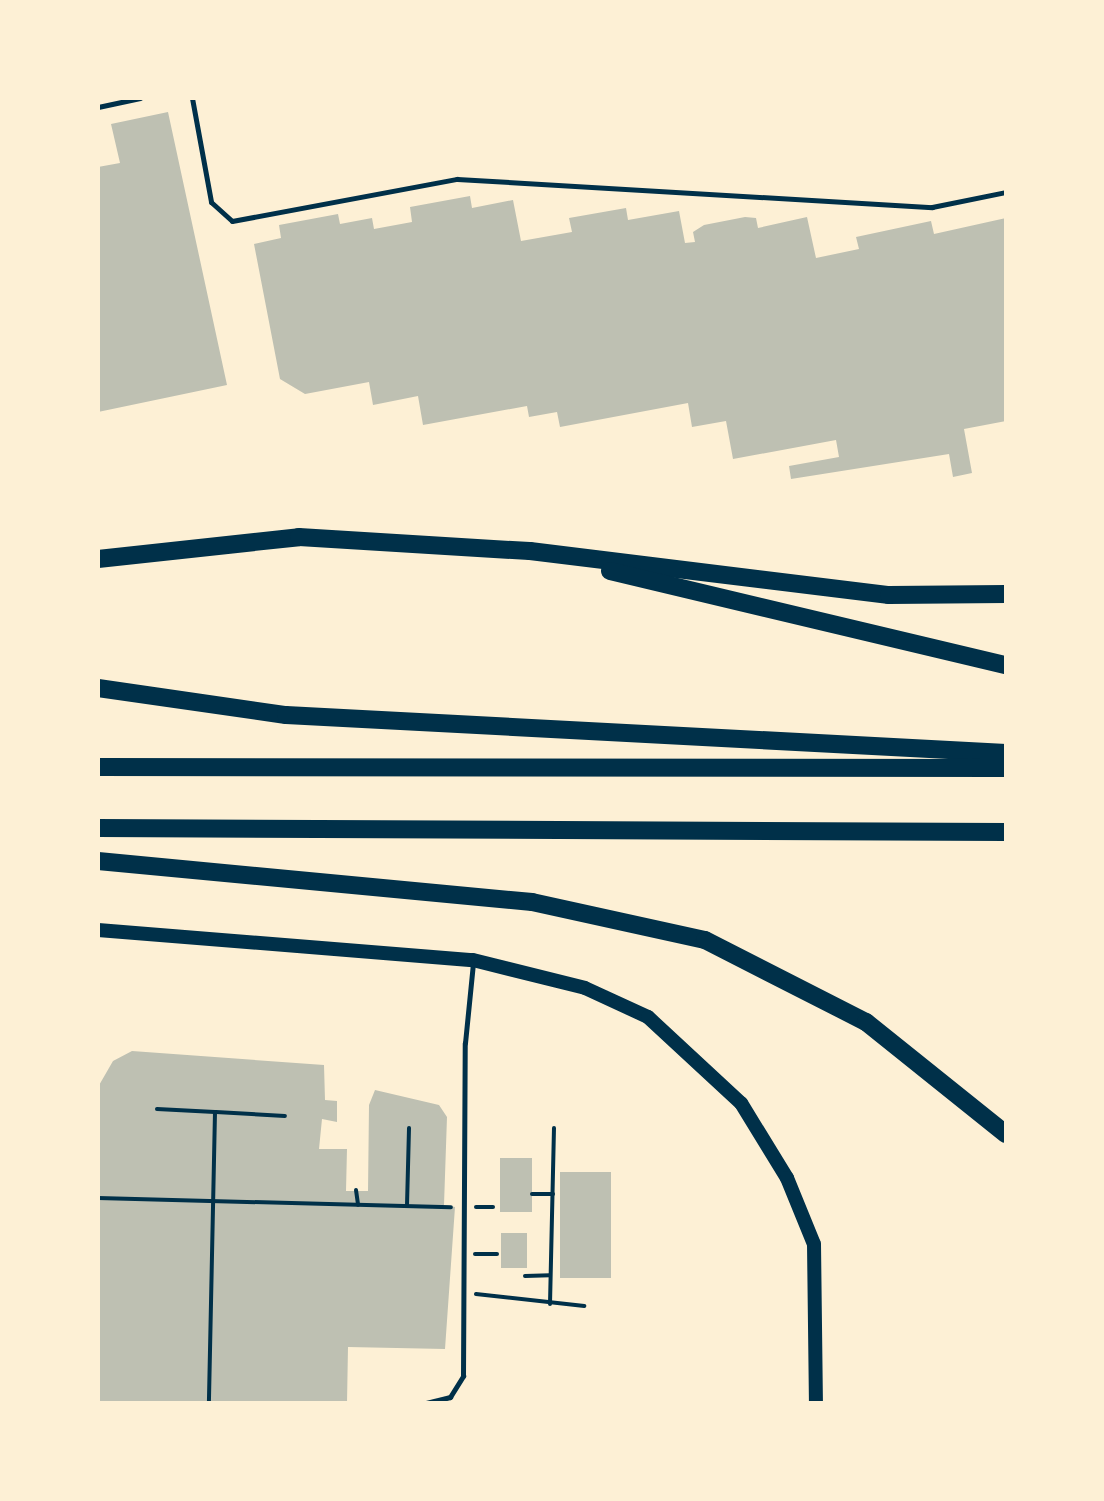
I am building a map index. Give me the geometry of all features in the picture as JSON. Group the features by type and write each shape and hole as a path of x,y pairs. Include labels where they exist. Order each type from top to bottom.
{"highway":[{"path":"98,559 299,537 530,551 889,595 1006,594"},
{"path":"530,551 1006,665"},
{"path":"98,688 286,715 1006,753"},
{"path":"98,767 1006,768"},
{"path":"98,828 1006,832"},
{"path":"98,861 532,902 705,940 866,1022 1006,1134"}],"main road":[{"path":"98,930 473,960 585,988 648,1017 741,1103 787,1178 814,1244 816,1403"}],"lane":[{"path":"98,107 140,98"},
{"path":"192,98 211,202 232,221 457,179 932,207 1006,192"},
{"path":"426,1403 450,1397 463,1376 469,1253 465,1043 473,960"}],"path":[{"path":"157,1109 285,1116"},
{"path":"209,1403 215,1112"},
{"path":"407,1205 409,1128"},
{"path":"550,1304 554,1128"},
{"path":"356,1190 358,1205"},
{"path":"532,1194 553,1194"},
{"path":"98,1198 455,1207"},
{"path":"468,1206 493,1207"},
{"path":"469,1253 497,1254"},
{"path":"525,1276 550,1275"},
{"path":"467,1291 584,1306"}],"building":[{"path":"168,112 227,385 98,412 98,167 120,163 111,124"},
{"path":"470,196 472,208 513,200 521,241 572,232 569,218 626,208 628,220 679,211 685,243 695,242 693,232 704,225 745,217 756,218 758,228 807,217 816,258 859,249 856,237 931,221 934,234 1006,218 1006,421 964,429 972,473 953,477 949,454 791,479 789,466 839,457 836,440 733,459 726,421 692,427 688,403 560,427 557,412 529,417 527,406 423,425 418,396 373,405 369,382 305,394 280,379 254,244 281,238 279,225 338,214 340,224 372,218 374,229 412,222 410,207"},
{"path":"132,1051 324,1065 325,1100 337,1101 337,1122 322,1119 319,1149 347,1149 346,1191 368,1191 369,1105 375,1090 439,1105 447,1117 444,1205 455,1207 445,1349 348,1347 347,1403 98,1403 98,1087 113,1061"},
{"path":"500,1158 532,1158 532,1212 500,1212"},
{"path":"560,1172 611,1172 611,1278 560,1278"},
{"path":"501,1233 527,1233 527,1268 501,1268"}]}
